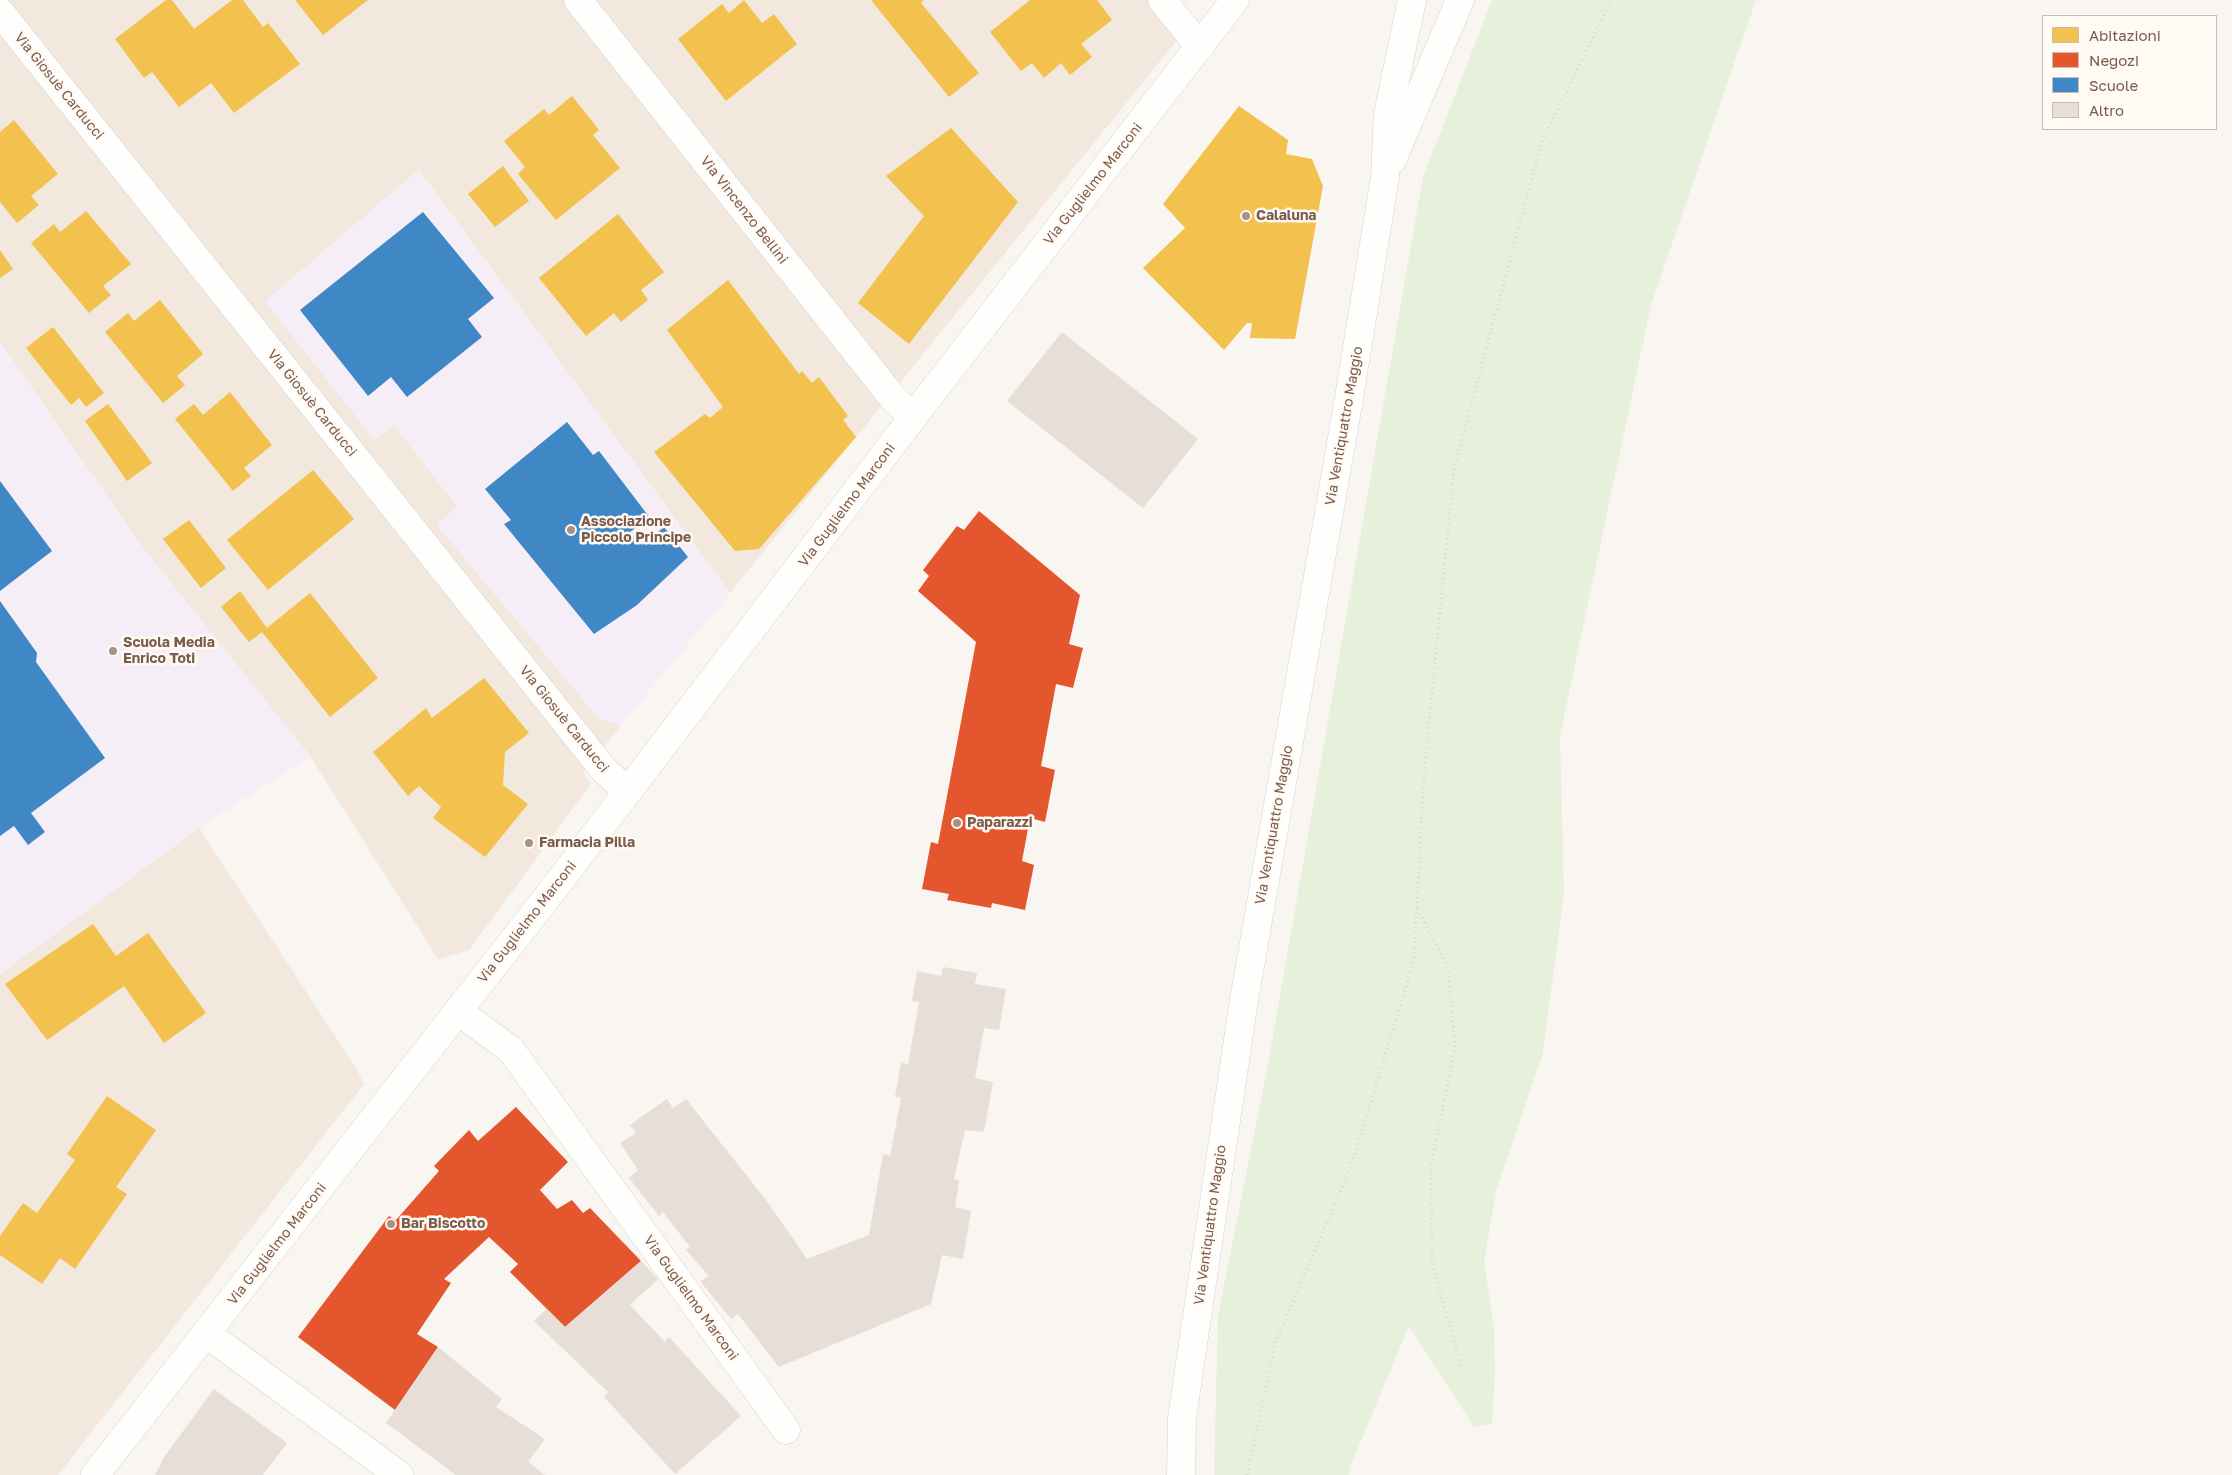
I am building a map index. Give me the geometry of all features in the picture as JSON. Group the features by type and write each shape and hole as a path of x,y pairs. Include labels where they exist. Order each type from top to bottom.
{"street":[{"name":"Via Vincenzo Bellini","path":"578,0 893,398 913,417"},
{"path":"1162,0 1200,47"},
{"name":"Via Guglielmo Marconi","path":"95,1475 552,891 913,417 1235,0"},
{"name":"Via Ventiquattro Maggio","path":"1181,1475 1182,1418 1243,1006 1348,404 1385,177 1388,114 1412,0"},
{"name":"Via Ventiquattro Maggio","path":"1385,177 1460,0"},
{"name":"Via Giosuè Carducci","path":"0,12 604,770 627,791"},
{"name":"Via Guglielmo Marconi","path":"458,1011 511,1050 786,1430"},
{"path":"207,1334 399,1475"}],"path":[{"path":"1247,1475 1275,1344 1352,1164 1414,960 1424,774 1454,469 1541,144 1611,0"},
{"path":"1417,908 1448,967 1449,976 1455,1047 1431,1165 1432,1264 1462,1368"}],"shaded area":[{"path":"0,0 1179,0 1178,39 730,593 419,170 374,439 394,425 458,507 437,525 599,718 621,725 583,773 591,784 469,950 438,959 310,756 141,545 0,342"},
{"path":"418,170 730,593 621,725 599,719 437,525 458,507 395,425 374,440 265,301"},
{"name":"Scuola Media Enrico Toti","path":"0,342 141,545 310,756 199,828 0,974"},
{"path":"199,828 356,1068 364,1084 58,1475 0,1475 0,974"}],"green space":[{"path":"1492,0 1756,0 1651,305 1560,736 1564,892 1543,1053 1496,1191 1484,1262 1494,1327 1495,1372 1492,1424 1474,1427 1409,1326 1350,1467 1349,1475 1214,1475 1218,1316 1267,1070 1423,177"}],"building: Abitazioni":[{"path":"166,0 172,0 194,29 232,0 243,0 263,27 268,23 300,64 234,113 211,83 179,107 152,72 144,78 115,39"},
{"path":"295,0 368,0 323,35"},
{"path":"744,0 762,23 774,14 797,44 726,101 678,39 722,4 729,13"},
{"path":"871,0 924,0 921,3 979,73 949,97"},
{"path":"1030,0 1097,0 1112,20 1081,44 1092,57 1070,75 1061,63 1044,78 1032,63 1021,71 990,32"},
{"path":"572,96 599,130 593,135 620,168 556,220 518,174 525,167 504,141 544,109 549,115"},
{"name":"Calaluna","path":"1239,106 1288,140 1286,154 1312,159 1323,186 1295,339 1250,338 1252,323 1247,323 1224,350 1143,268 1185,228 1163,204"},
{"path":"14,120 58,174 31,196 39,205 17,223 0,202 0,132"},
{"path":"951,128 1018,202 909,344 858,303 924,216 886,176"},
{"path":"503,166 529,201 495,227 468,194"},
{"path":"86,211 131,264 103,286 111,295 89,313 31,243 54,224 60,232"},
{"path":"618,214 664,272 641,290 648,300 621,322 614,313 586,336 539,278"},
{"path":"0,250 13,269 0,278"},
{"path":"728,280 799,374 802,371 812,383 819,377 848,416 843,420 856,437 759,549 735,551 654,452 705,414 710,418 723,407 667,330"},
{"path":"160,300 203,354 177,376 185,385 163,403 105,332 128,313 134,321"},
{"path":"53,327 104,393 86,407 79,398 71,405 26,348"},
{"path":"230,392 272,445 244,468 251,476 233,491 175,419 194,404 203,415"},
{"path":"108,404 152,463 127,481 85,421"},
{"path":"313,470 354,519 268,590 227,540"},
{"path":"189,520 226,568 201,588 163,539"},
{"path":"240,591 267,628 310,593 378,678 330,717 262,632 249,642 221,607"},
{"path":"484,678 529,733 505,752 503,785 528,804 485,857 433,818 441,807 419,786 408,796 373,752 426,708 432,718"},
{"path":"93,924 116,956 148,933 206,1013 164,1043 124,986 47,1040 5,984"},
{"path":"107,1096 156,1130 116,1187 127,1194 75,1269 60,1258 42,1284 0,1255 0,1236 23,1203 37,1213 75,1160 67,1154"}],"building: Negozi":[{"path":"979,511 1080,595 1069,644 1083,648 1073,688 1056,684 1041,766 1055,770 1045,822 1030,818 1022,861 1034,865 1025,910 992,903 991,908 947,900 949,894 922,889 931,842 938,844 976,642 918,591 929,576 923,570 957,526 964,530"},
{"path":"516,1107 568,1162 540,1190 557,1209 572,1200 583,1213 590,1208 641,1261 565,1327 510,1272 518,1264 489,1237 444,1279 451,1283 417,1334 438,1347 395,1410 298,1337 389,1216 396,1220 439,1171 434,1166 469,1130 478,1141"}],"building: Scuole":[{"path":"423,212 494,298 468,319 482,337 407,397 391,377 368,396 300,310"},
{"name":"Associazione Piccolo Principe","path":"567,422 593,455 599,451 650,518 630,532 642,545 664,527 688,557 637,605 594,634 504,524 511,520 485,489"},
{"path":"0,481 52,551 0,591"},
{"path":"0,601 37,653 36,662 105,758 31,813 45,832 28,845 14,826 0,836"}],"building: Altro":[{"path":"1062,332 1198,439 1143,508 1007,401"},
{"path":"943,967 977,973 975,984 1006,989 999,1030 984,1028 975,1078 993,1082 984,1132 965,1130 954,1179 959,1181 955,1207 971,1211 963,1259 942,1255 931,1304 779,1367 738,1314 731,1319 700,1281 709,1276 686,1250 690,1247 663,1212 659,1216 629,1178 638,1170 620,1143 636,1133 630,1125 667,1099 673,1108 686,1099 766,1200 807,1259 869,1235 883,1154 890,1156 901,1098 895,1097 901,1063 908,1064 919,1002 912,1001 917,971 941,976"},
{"path":"641,1261 658,1279 630,1305 665,1342 669,1337 741,1416 675,1474 604,1397 608,1392 534,1321 547,1309 565,1327"},
{"path":"438,1347 502,1399 496,1407 545,1439 528,1462 545,1475 456,1475 386,1423"},
{"path":"214,1389 287,1443 263,1475 155,1475 164,1457"}],"place":[{"name":"Calaluna","path":"1246,216"},
{"name":"Associazione Piccolo Principe","path":"571,530"},
{"name":"Scuola Media Enrico Toti","path":"113,651"},
{"name":"Paparazzi","path":"957,823"},
{"name":"Farmacia Pilla","path":"529,843"},
{"name":"Bar Biscotto","path":"391,1224"}]}
